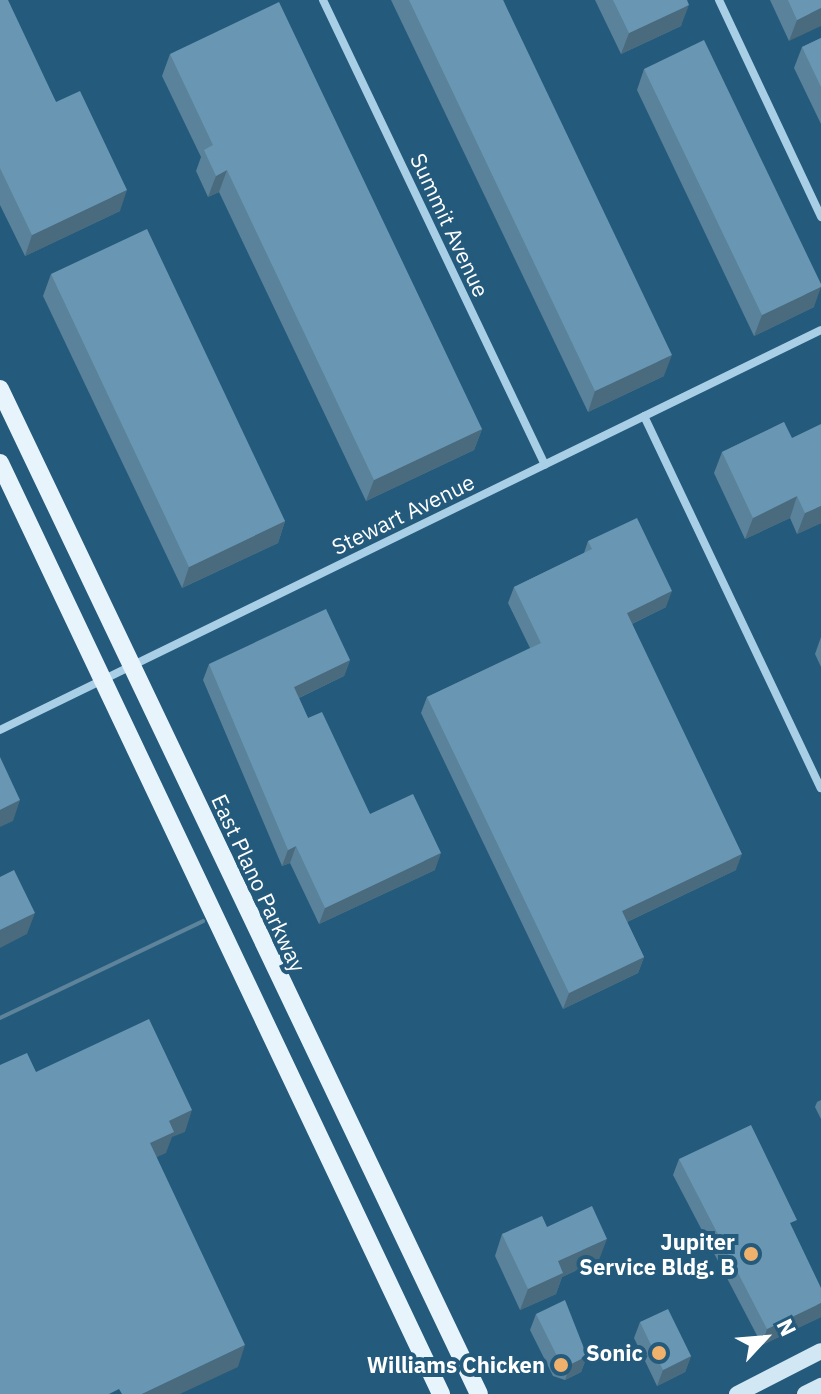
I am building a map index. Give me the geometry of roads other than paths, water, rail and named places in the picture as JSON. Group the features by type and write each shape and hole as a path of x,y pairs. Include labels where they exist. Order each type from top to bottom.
{"main road":[{"name":"East Plano Parkway","path":"0,389 254,930 479,1394"},
{"path":"0,463 441,1394"},
{"path":"164,808 191,796"},
{"path":"196,872 221,860"},
{"path":"229,942 254,930"},
{"path":"416,1340 444,1327"},
{"path":"737,1394 821,1351"},
{"path":"805,1394 821,1386"}],"street":[{"name":"Summit Avenue","path":"323,0 545,465"},
{"path":"719,0 821,217"},
{"name":"Stewart Avenue","path":"0,730 821,330"},
{"path":"644,416 821,788"}],"waterway":[{"path":"0,1018 203,921"}],"place":[{"name":"Jupiter Service Bldg. B","path":"751,1254"},
{"name":"Sonic","path":"659,1353"},
{"name":"Williams Chicken","path":"561,1365"}]}
